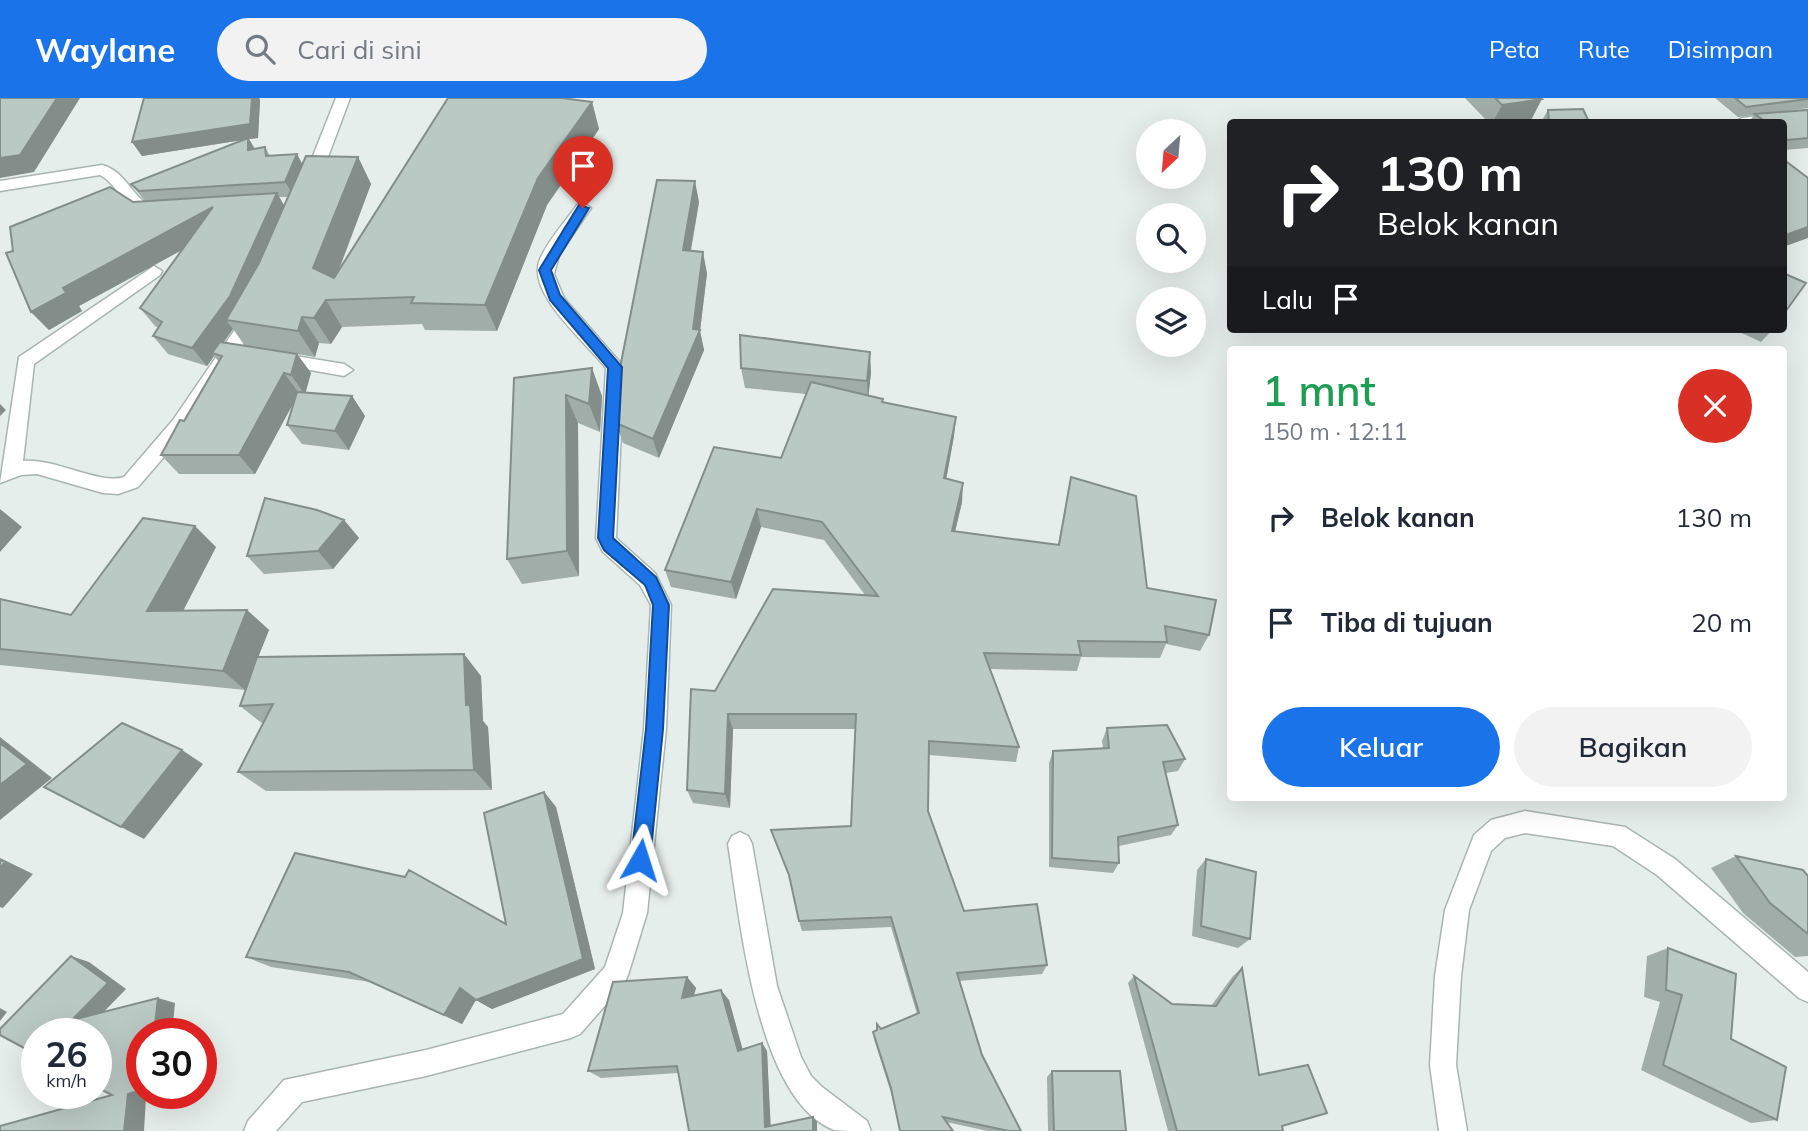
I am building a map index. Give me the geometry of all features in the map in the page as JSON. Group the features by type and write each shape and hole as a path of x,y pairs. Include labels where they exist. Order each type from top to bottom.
{"street":[{"path":"302,204 343,98"},
{"path":"1767,119 1808,114"},
{"path":"0,186 22,185 50,176 102,170 111,175 141,211 169,212"},
{"path":"258,1131 294,1090 426,1063 571,1025 615,975 635,913 655,729 661,605 650,581 610,546 606,538 615,367 554,296 546,279 546,263 583,208"},
{"path":"154,271 25,361 20,375 6,473 41,466 107,487 124,486 242,354 262,298"},
{"path":"242,354 344,370"},
{"path":"1453,1131 1443,1065 1448,976 1457,910 1482,843 1499,828 1525,822 1617,835 1666,867 1808,989"},
{"path":"740,844 764,986 789,1063 801,1086 857,1131"}],"building":[{"path":"0,98 57,98 20,155 0,158"},
{"path":"144,98 252,98 250,124 132,142"},
{"path":"448,98 562,98 592,102 538,178 485,305 411,303 414,297 326,300 314,318 302,317 298,331 226,320 259,263 306,156 358,157 313,268 334,278"},
{"path":"1495,98 1541,98 1542,99 1502,105"},
{"path":"1735,98 1808,98 1808,99 1746,107"},
{"path":"1583,109 1588,119 1549,119 1548,110"},
{"path":"1808,110 1808,138 1788,140 1787,119 1762,119 1755,114"},
{"path":"248,138 248,150 265,147 266,156 297,154 285,182 139,191 131,184"},
{"path":"1787,162 1808,178 1808,227 1787,235"},
{"path":"657,180 695,181 683,250 703,252 693,329 700,330 653,439 616,423 619,373"},
{"path":"110,187 133,202 277,193 230,296 192,348 153,336 162,322 140,308 213,207 63,288 66,293 31,312 6,253 13,251 10,227"},
{"path":"1787,275 1806,283 1787,309"},
{"path":"740,335 870,352 867,381 741,368"},
{"path":"220,342 297,354 291,375 284,373 239,455 161,455 180,420 184,421 222,356 212,353"},
{"path":"592,368 589,404 566,395 567,551 507,559 514,378"},
{"path":"811,382 883,399 882,402 956,417 944,478 963,483 952,531 1059,545 1071,477 1136,496 1147,588 1216,600 1209,635 1165,626 1167,642 1078,641 1081,655 984,653 1019,747 929,741 928,811 964,911 1037,904 1047,965 957,973 982,1055 1021,1131 1009,1131 943,1117 953,1131 900,1131 891,1088 873,1032 877,1030 877,1024 881,1029 919,1013 891,917 799,921 789,875 771,830 851,826 856,714 728,714 725,794 687,790 691,689 715,691 773,589 878,596 822,522 757,509 731,582 665,570 714,447 781,458"},
{"path":"297,392 352,396 335,431 287,425"},
{"path":"265,498 317,510 344,520 318,551 247,556"},
{"path":"143,518 195,526 147,611 247,610 223,671 0,649 0,599 71,615"},
{"path":"464,654 466,705 470,705 474,770 238,772 273,704 240,706 257,657"},
{"path":"122,723 182,750 121,827 44,787"},
{"path":"1167,725 1185,759 1163,762 1178,825 1118,837 1119,863 1052,858 1053,751 1109,748 1107,728"},
{"path":"0,743 27,764 0,785"},
{"path":"544,792 583,959 476,1000 460,988 444,1015 349,972 246,957 295,853 405,877 409,870 506,924 484,813"},
{"path":"1736,856 1803,870 1808,876 1808,934 1770,903"},
{"path":"1206,859 1256,872 1250,939 1201,926"},
{"path":"1668,948 1736,974 1731,1039 1786,1067 1777,1120 1663,1065 1682,995 1666,990"},
{"path":"71,956 108,983 74,1018 21,1018 21,1046 0,1035 0,1029"},
{"path":"1242,968 1259,1075 1308,1065 1327,1113 1282,1126 1283,1131 1177,1131 1134,976 1172,1004 1216,1006"},
{"path":"687,977 682,998 721,990 738,1051 762,1043 765,1127 813,1117 813,1131 689,1131 677,1066 588,1071 613,982"},
{"path":"158,998 156,1018 126,1018 124,1131 0,1131 0,1126 61,1109 112,1109 112,1018 80,1018"},
{"path":"1052,1071 1120,1071 1126,1131 1054,1131"}],"route":[{"path":"583,208 546,263 545,270 554,296 615,367 617,375 606,538 610,546 650,581 659,593 661,605 655,729 640,860"}]}
